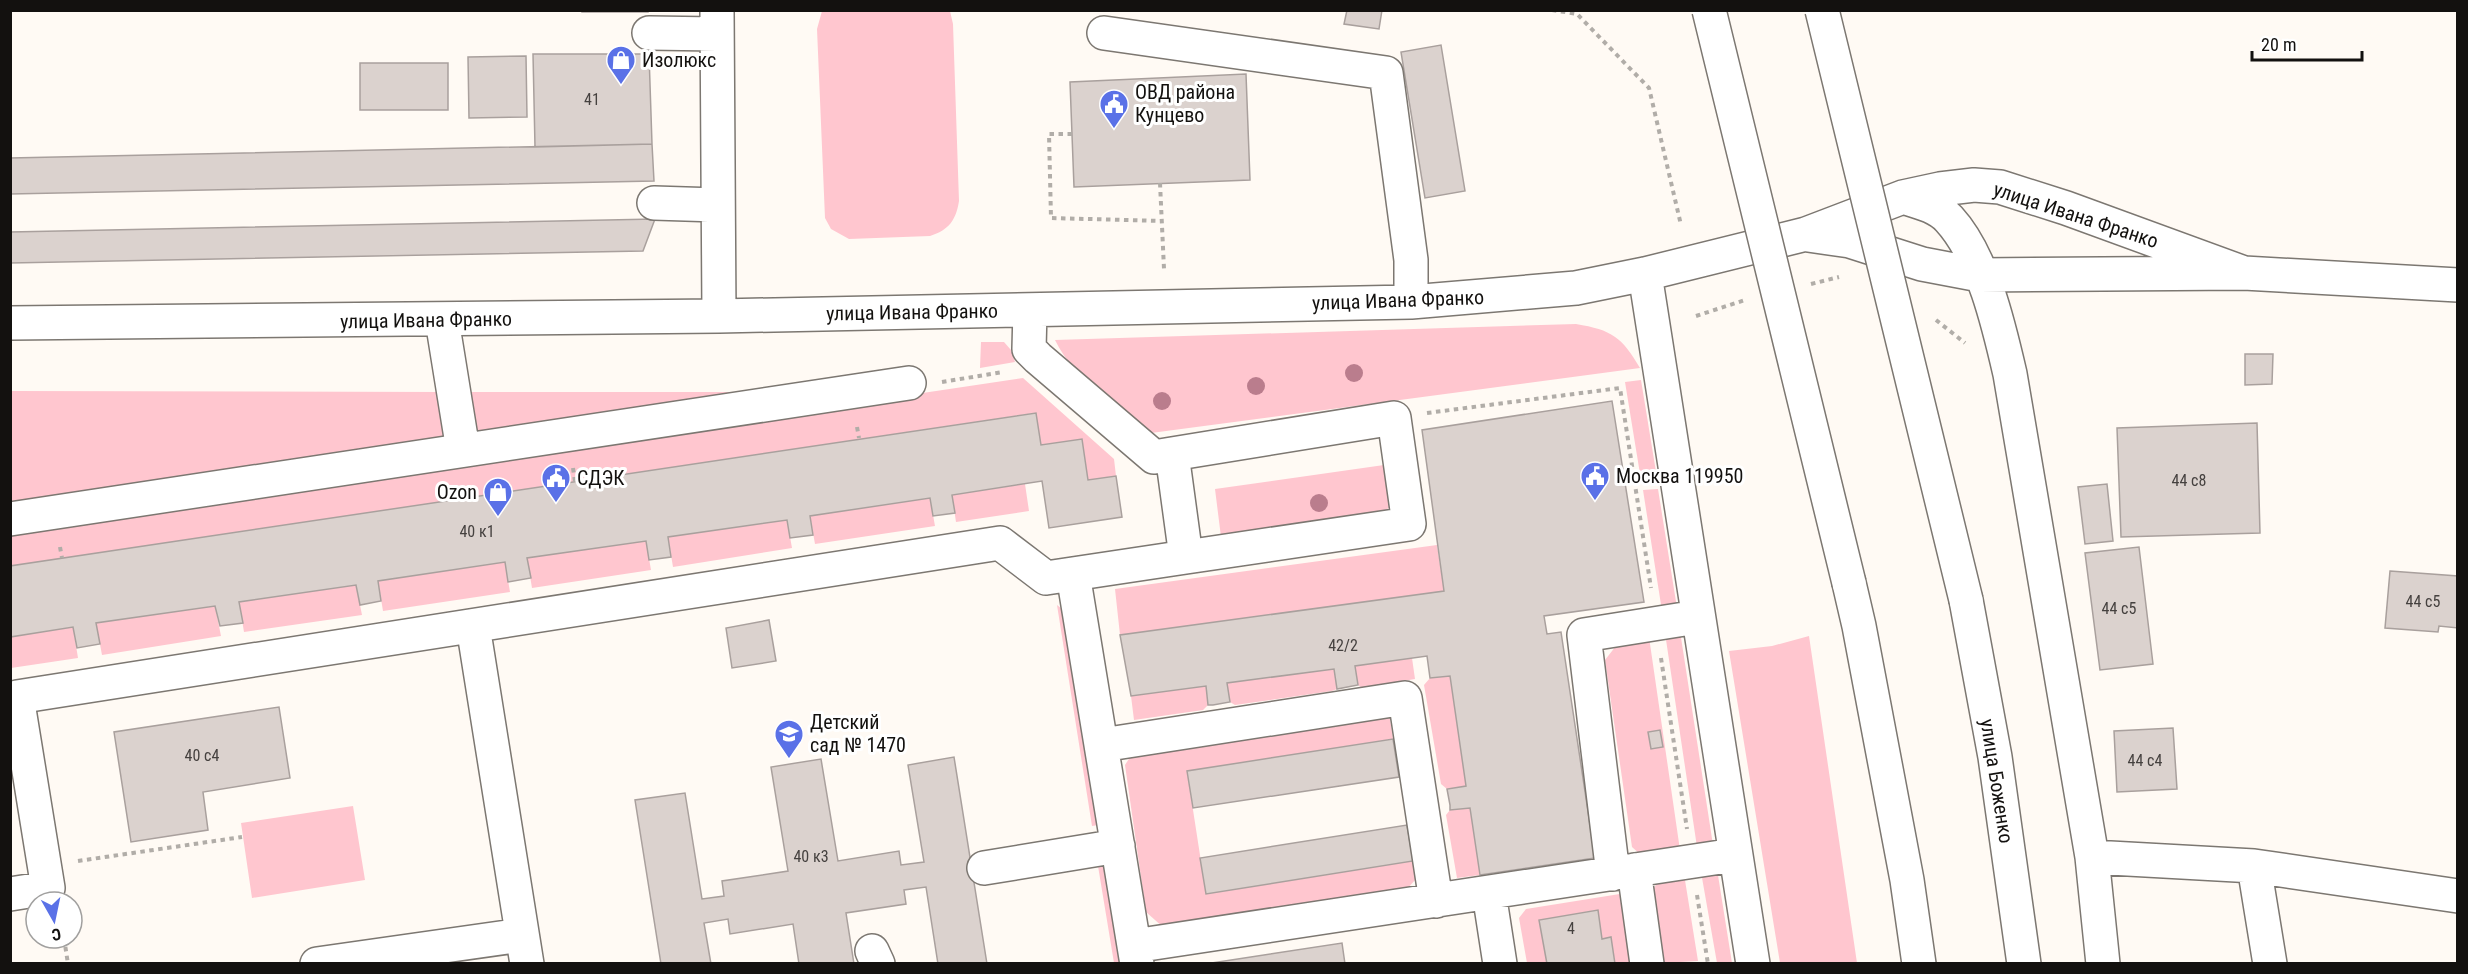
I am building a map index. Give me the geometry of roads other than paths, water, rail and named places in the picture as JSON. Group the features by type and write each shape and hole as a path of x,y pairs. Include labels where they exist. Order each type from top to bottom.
{"street":[{"path":"1709,10 1859,626 1908,880 1919,963"},
{"name":"улица Боженко","path":"1822,10 1966,600 1995,757 2024,963"},
{"path":"649,33 717,22 718,316"},
{"path":"1104,33 1386,73 1411,260 1411,302"},
{"name":"улица Ивана Франко","path":"10,323 718,316 1411,302 1576,288 1645,274 1806,234 1903,197 1940,189 1974,186 2000,187 2066,208 2244,273"},
{"path":"1903,197 1926,204 1948,218 1963,240 1995,313 2010,374 2092,857 2103,963"},
{"path":"654,203 717,205"},
{"name":"улица Ивана Франко","path":"1806,234 1850,241 1922,264 1980,275 2244,273 2457,285"},
{"path":"1645,274 1734,855 1753,963"},
{"path":"10,894 48,888 17,697 1000,543 1046,578 1409,524 1394,418 1154,457 1029,349 1030,310"},
{"path":"442,320 463,450"},
{"path":"10,519 909,383"},
{"path":"1172,454 1186,556"},
{"path":"1073,574 1135,955 1436,901 1734,855"},
{"path":"1647,963 1624,872 1584,635 1697,617"},
{"path":"317,963 525,949 473,626"},
{"path":"1102,745 1405,698 1436,901"},
{"path":"984,868 1118,846"},
{"path":"2092,857 2254,866 2457,896"},
{"path":"2254,866 2270,963"},
{"path":"1490,893 1500,963"}],"place":[{"name":"Изолюкс","path":"621,86"},
{"name":"ОВД района Кунцево","path":"1114,130"},
{"name":"Москва 119950","path":"1595,502"},
{"name":"СДЭК","path":"556,504"},
{"name":"Ozon","path":"498,518"},
{"name":"Детский сад № 1470","path":"789,760"}]}
